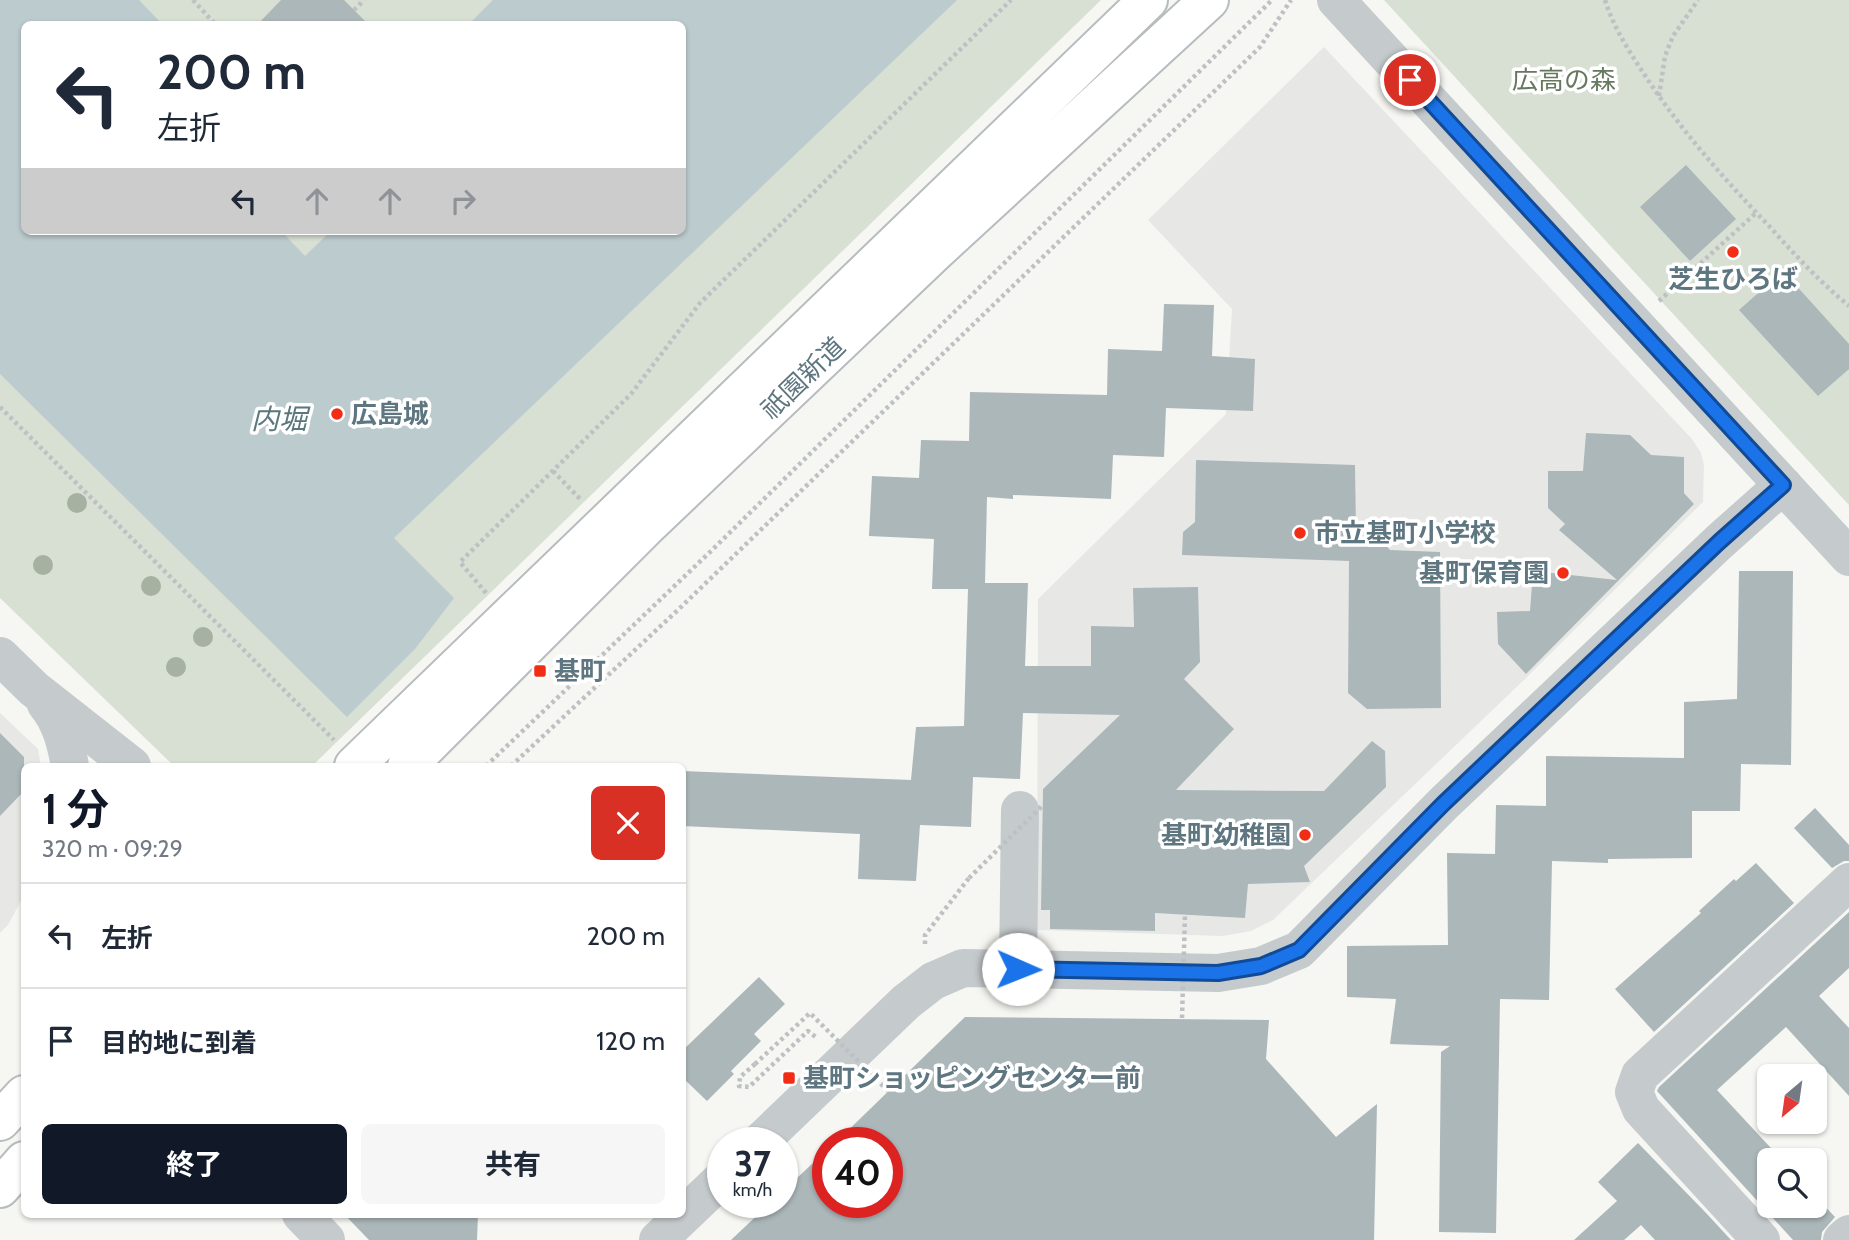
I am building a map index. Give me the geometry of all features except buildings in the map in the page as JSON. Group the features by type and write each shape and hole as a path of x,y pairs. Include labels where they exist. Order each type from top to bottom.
{"highway":[{"name":"祇園新道","path":"347,756 1148,0"},
{"name":"祇園新道","path":"410,763 707,469 935,252 1209,0"},
{"path":"0,1121 21,1098"},
{"path":"0,1188 21,1164"}],"street":[{"path":"1336,0 1849,557"},
{"path":"776,1127 906,1002 933,981 963,968 1218,973 1261,966 1299,950 1443,804 1709,551 1783,485"},
{"path":"0,656 34,689 128,763"},
{"path":"34,689 54,713 66,742 70,763"},
{"path":"1018,969 1031,808"},
{"path":"1760,1240 1641,1109 1634,1092 1640,1075 1849,882"},
{"path":"686,1213 707,1193"},
{"path":"305,1218 326,1240"},
{"path":"658,1240 681,1218"},
{"path":"1842,1240 1849,1234"}],"path":[{"path":"193,0 212,21"},
{"path":"354,10 364,0"},
{"path":"489,597 460,562 631,394 700,303 1011,0"},
{"path":"489,763 710,552 1272,0"},
{"path":"514,763 689,600 1260,47 1292,0"},
{"path":"1605,0 1621,39 1659,97 1697,146 1827,288 1849,306"},
{"path":"1659,97 1665,55 1673,36 1698,0"},
{"path":"1655,304 1756,213"},
{"path":"0,407 347,756"},
{"path":"553,471 584,504"},
{"path":"925,944 925,935 969,877 1031,808"},
{"path":"1182,1018 1185,915"},
{"path":"817,1038 808,1031 749,1087 739,1086 740,1077 810,1013 889,1092"}],"shaded area":[{"name":"市立基町小学校","path":"1324,47 1692,439 1701,453 1704,465 1703,502 1526,678 1273,920 1251,931 1223,936 1037,930 1038,599 1226,414 1232,309 1148,220"},
{"path":"0,713 38,749 40,763 21,763 21,901 8,925 0,933"}],"green space":[{"name":"広島城","path":"0,0 1101,0 315,763 171,763 0,598"},
{"name":"芝生ひろば","path":"1384,0 1849,0 1849,505"}],"water":[{"name":"内堀","path":"0,0 139,0 159,21 21,21 21,235 285,235 305,256 327,235 686,235 686,21 472,21 493,0 957,0 394,538 454,598 415,649 347,717 0,374"}],"place":[{"name":"芝生ひろば","path":"1733,252"},
{"name":"広島城","path":"337,414"},
{"name":"市立基町小学校","path":"1300,533"},
{"name":"基町保育園","path":"1563,573"},
{"name":"基町","path":"540,671"},
{"name":"基町幼稚園","path":"1305,835"},
{"name":"基町ショッピングセンター前","path":"789,1078"}],"route":[{"path":"1018,969 1218,973 1261,966 1299,950 1443,804 1719,542 1783,485 1410,80"}],"park label":[{"name":"広高の森","path":"1564,80"}]}
